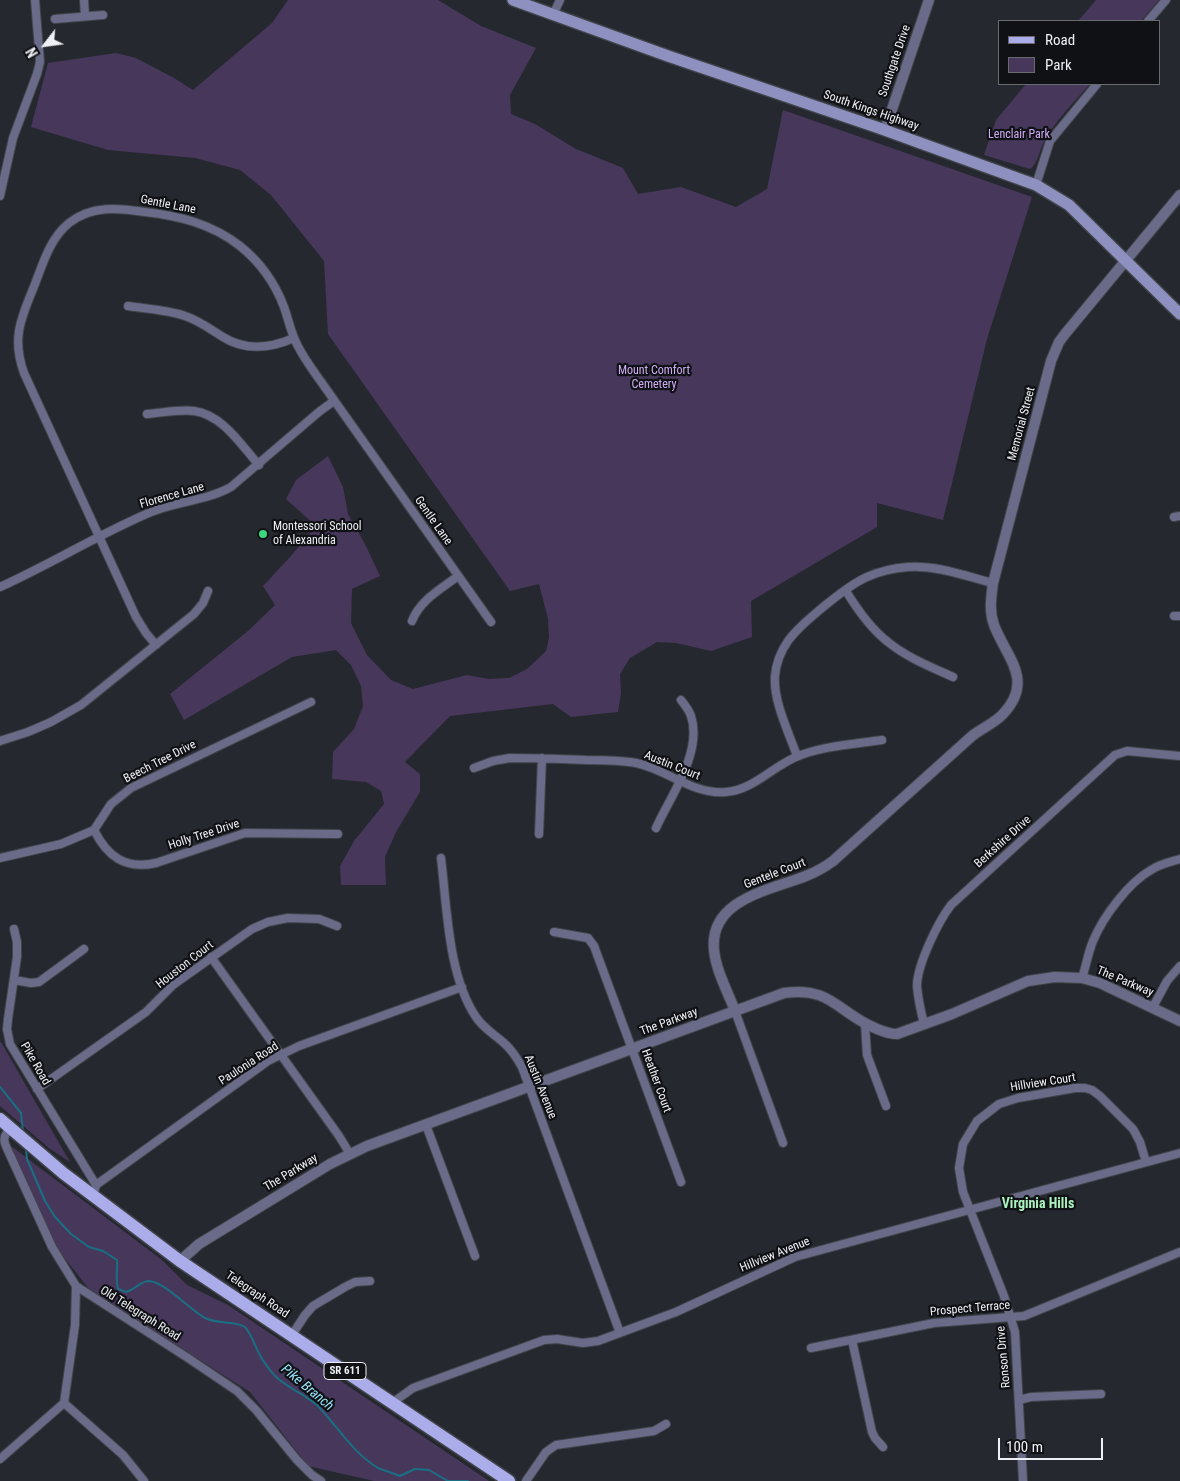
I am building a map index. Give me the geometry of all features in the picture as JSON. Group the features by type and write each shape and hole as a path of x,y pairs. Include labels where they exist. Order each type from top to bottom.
{"main road":[{"name":"South Kings Highway","path":"513,0 1036,184 1068,205 1180,314"},
{"name":"Telegraph Road","path":"5,1123 63,1172 95,1191 129,1224 180,1261 509,1481"}],"street":[{"path":"0,196 13,138 40,62 35,0"},
{"path":"84,0 85,16"},
{"path":"554,15 560,0"},
{"name":"Southgate Drive","path":"885,130 929,0"},
{"path":"1149,20 1166,0"},
{"path":"55,19 103,15"},
{"path":"1036,184 1050,141 1095,85"},
{"name":"Memorial Street","path":"1015,695 1017,684 1015,668 992,619 991,601 993,583 1052,361 1056,349 1065,334 1180,195"},
{"name":"Gentle Lane","path":"156,645 136,617 24,373 18,352 18,332 23,313 50,247 63,228 74,219 86,213 111,208 175,216 210,227 240,246 264,270 280,299 294,338 312,369 491,622"},
{"path":"128,306 183,315 203,324 227,339 247,346 270,346 294,338"},
{"name":"Florence Lane","path":"0,587 154,511 208,497 239,483 334,401"},
{"path":"147,414 192,411 209,415 224,425 259,465"},
{"path":"797,756 776,693 775,678 778,662 784,647 794,633 860,581 872,575 890,570 909,567 938,569 993,583"},
{"path":"412,621 424,601 458,576"},
{"path":"0,741 28,732 66,714 95,695 200,608 208,591"},
{"path":"846,591 870,625 888,642 953,677"},
{"name":"Gentele Court","path":"783,1143 719,968 714,949 716,930 727,911 744,899 808,875 833,861 972,736 1003,714 1015,695"},
{"path":"656,828 680,781 691,753 694,737 692,718 681,700"},
{"name":"Beech Tree Drive","path":"94,830 111,804 131,788 311,702"},
{"name":"Austin Court","path":"474,768 501,759 542,758 626,762 648,766 691,787 710,791 731,791 752,784 797,756 813,751 882,740"},
{"name":"Berkshire Drive","path":"924,1024 918,995 919,975 936,929 951,905 1115,755 1127,751 1180,756"},
{"path":"539,834 542,758"},
{"path":"0,858 61,844 94,830"},
{"name":"Holly Tree Drive","path":"94,830 101,843 113,856 123,862 141,865 156,863 245,833 338,834"},
{"name":"Austin Avenue","path":"441,858 454,964 462,987 476,1018 509,1048 518,1060 620,1333"},
{"path":"1082,978 1098,931 1128,890 1150,870 1180,859"},
{"name":"Houston Court","path":"36,1089 146,1012 173,985 252,929 273,920 313,918 323,919 337,926"},
{"name":"Pike Road","path":"14,929 18,950 8,1019 8,1036 14,1051 95,1191"},
{"name":"Heather Court","path":"554,932 588,938 594,946 681,1182"},
{"path":"14,980 31,983 38,982 84,949"},
{"path":"212,957 350,1154"},
{"path":"1153,1007 1167,981 1180,966"},
{"name":"The Parkway","path":"180,1261 199,1244 325,1167 350,1154 784,993 802,991 818,994 830,999 865,1024 889,1034 905,1032 1028,981 1055,977 1082,978 1100,983 1180,1021"},
{"name":"Paulonia Road","path":"95,1191 268,1061 299,1046 462,987"},
{"path":"865,1024 867,1055 886,1106"},
{"name":"Hillview Court","path":"969,1210 960,1177 959,1160 963,1144 971,1128 983,1114 1010,1099 1075,1088 1092,1090 1132,1129 1140,1142 1146,1162"},
{"name":"Old Telegraph Road","path":"5,1123 4,1136 7,1148 52,1247 76,1286 237,1392 256,1410 297,1460 321,1481"},
{"path":"426,1125 475,1256"},
{"name":"Hillview Avenue","path":"392,1402 413,1388 544,1340 556,1339 583,1343 598,1341 676,1312 795,1257 1180,1153"},
{"name":"Ronson Drive","path":"969,1210 1011,1318 1014,1332 1023,1481"},
{"name":"Prospect Terrace","path":"811,1348 934,1323 1024,1316 1180,1252"},
{"path":"292,1335 313,1306 350,1284 370,1281"},
{"path":"0,1458 64,1403 75,1325 76,1286"},
{"path":"852,1340 872,1432 883,1447"},
{"path":"1019,1400 1031,1397 1101,1394"},
{"path":"64,1403 123,1455 144,1481"},
{"path":"526,1481 546,1452 556,1445 654,1431 666,1424"}],"green space":[{"name":"Mount Comfort Cemetery","path":"288,0 438,0 481,26 536,48 510,95 511,114 535,124 576,149 623,168 638,194 681,187 736,207 767,189 783,110 1032,197 987,339 943,520 877,503 877,527 751,601 752,637 711,651 676,643 657,642 630,658 620,674 621,693 618,712 571,717 553,704 450,716 405,762 420,774 420,792 396,832 385,857 386,885 341,885 340,866 354,841 384,804 381,791 366,782 332,779 333,752 354,729 363,706 361,686 351,665 336,650 292,657 184,720 170,694 248,631 275,605 263,586 316,526 286,499 296,480 328,456 343,487 348,514 380,576 352,589 351,623 367,655 391,680 413,689 467,675 489,679 509,678 527,669 546,651 549,638 548,619 539,584 510,591 328,334 324,261 271,195 240,170 195,158 108,150 31,127 48,63 116,53 136,58 193,90 272,23"},
{"path":"1096,0 1159,0 1142,20 1079,20"},
{"name":"Lenclair Park","path":"1025,85 1089,85 1053,127 1044,142 1035,164 1030,169 984,155 996,120"},
{"path":"0,1042 70,1162 50,1149 0,1106"},
{"path":"7,1143 162,1260 187,1285 228,1305 489,1481 374,1481 308,1466 250,1392 90,1290 58,1250"}],"waterway":[{"name":"Pike Branch","path":"0,1087 21,1113 23,1132"},
{"name":"Pike Branch","path":"26,1150 27,1159 45,1201 55,1217 71,1234 89,1247 103,1251 117,1260 118,1289 126,1292 149,1281 170,1291 205,1318 245,1327 262,1359 274,1375 318,1406 353,1447 378,1468 400,1476 415,1469 429,1470 448,1481 468,1481"}],"place":[{"name":"Montessori School of Alexandria","path":"263,534"}],"district":[{"name":"Virginia Hills","path":"1038,1204"}]}
